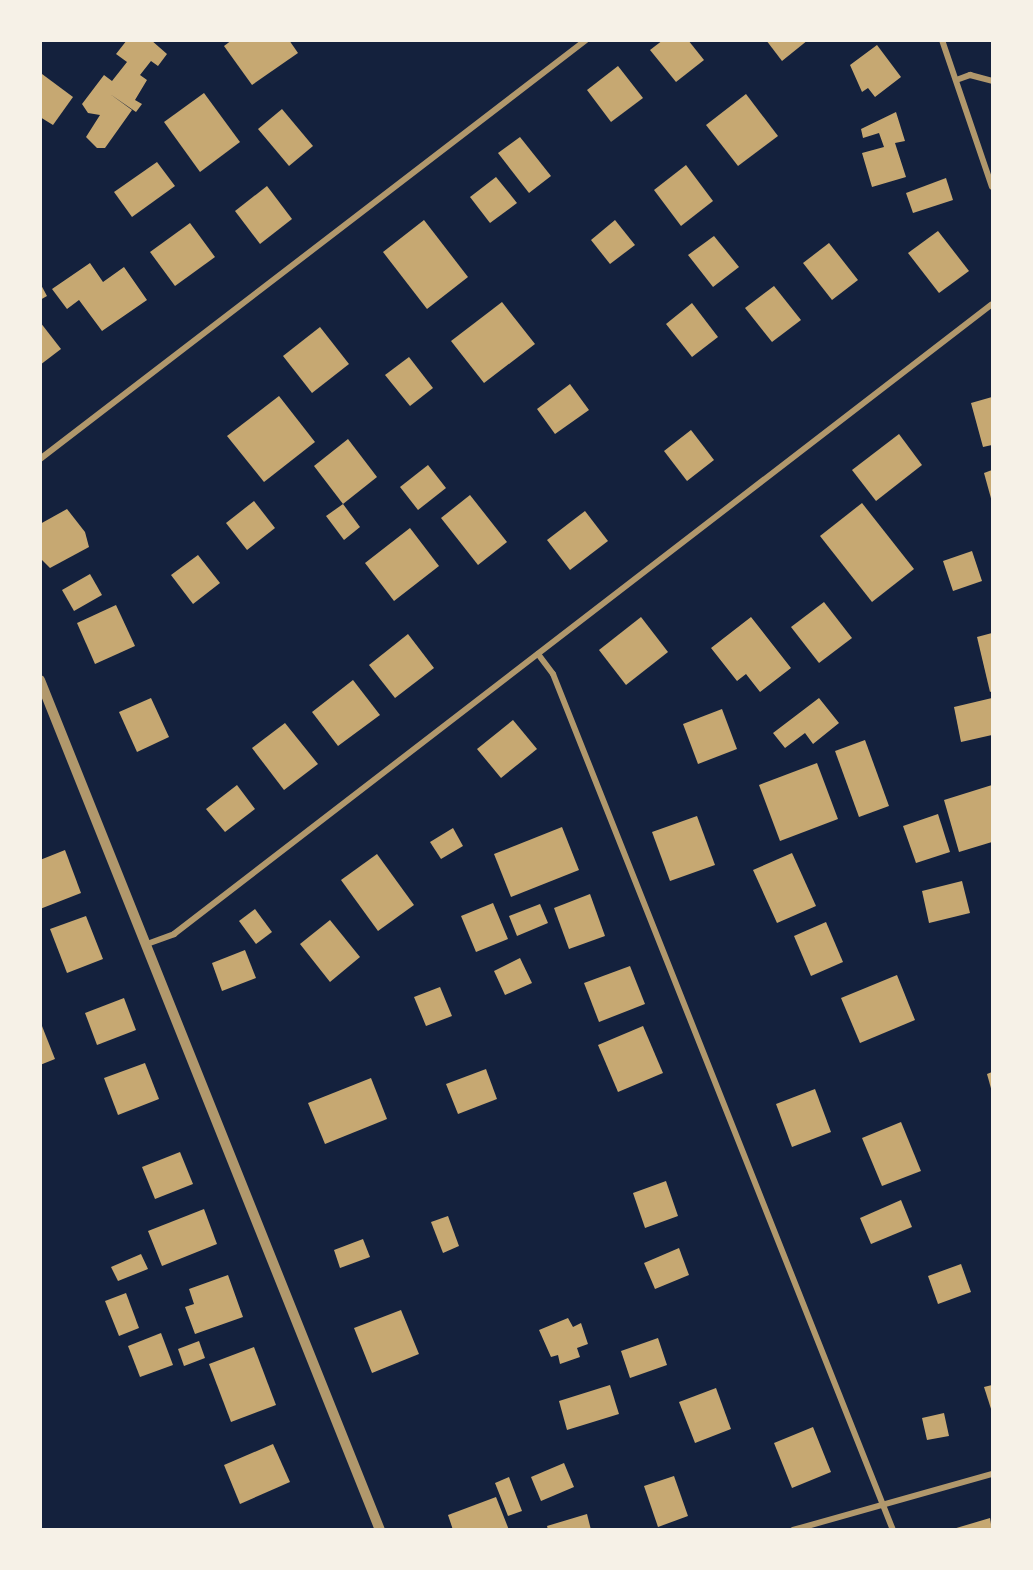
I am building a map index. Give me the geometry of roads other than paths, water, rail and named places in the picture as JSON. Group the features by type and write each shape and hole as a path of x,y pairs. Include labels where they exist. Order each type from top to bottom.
{"street":[{"path":"40,459 586,40"},
{"path":"942,40 958,79 993,187"},
{"path":"958,79 970,75 993,81"},
{"path":"147,944 174,934 993,304"},
{"path":"538,654 553,674 892,1530"},
{"path":"40,680 380,1530"},
{"path":"793,1530 993,1474"}]}
